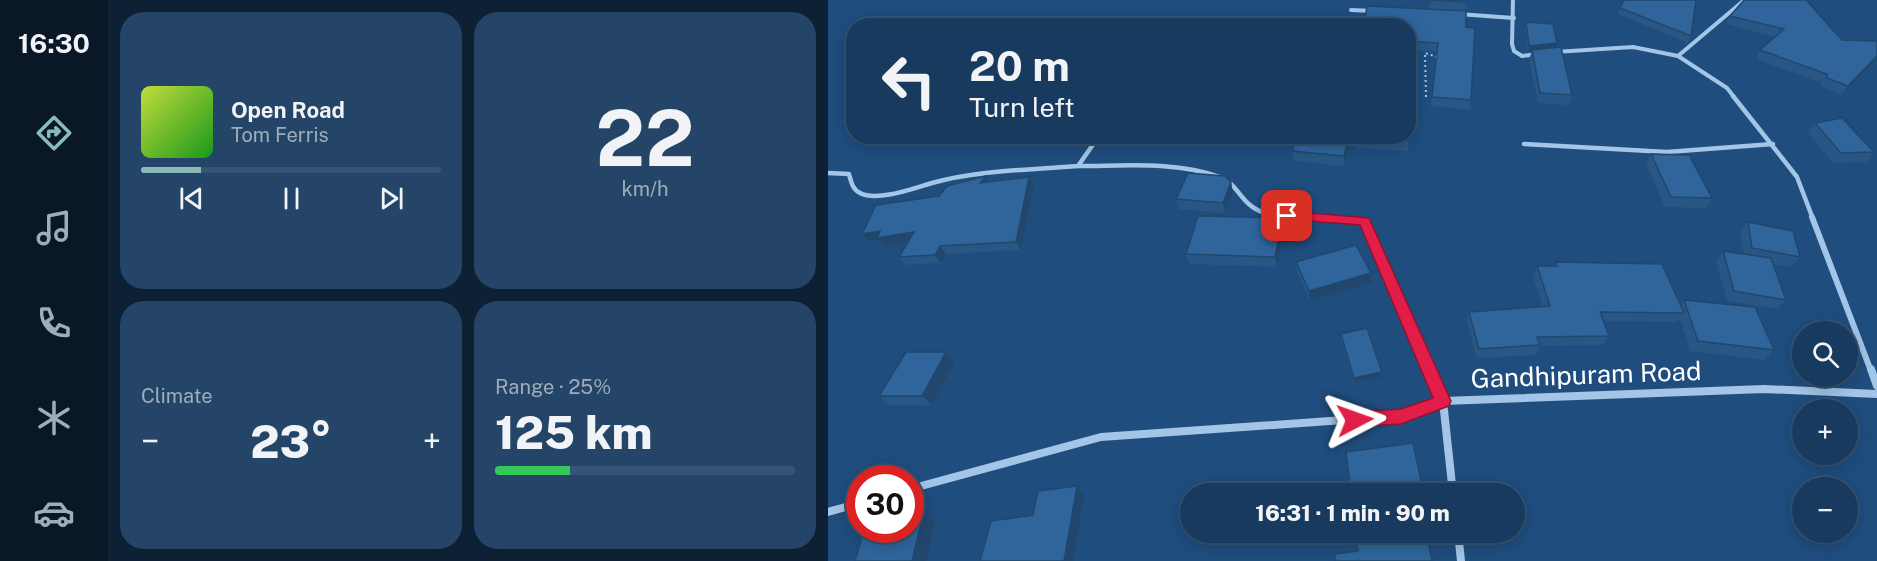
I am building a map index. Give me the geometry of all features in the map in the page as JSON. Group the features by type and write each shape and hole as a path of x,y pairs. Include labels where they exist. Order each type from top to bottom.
{"street":[{"path":"1513,0 1512,44 1515,51 1522,56 1593,48 1633,47 1678,56 1727,88 1797,177 1877,386"},
{"path":"1678,56 1742,2"},
{"path":"1351,10 1384,12"},
{"path":"1452,14 1514,18"},
{"path":"1078,166 1093,144"},
{"path":"1524,144 1667,152 1773,144"},
{"path":"828,173 849,174 853,187 861,194 893,195 935,182 994,173 1078,166 1190,169 1223,177 1236,187 1252,206 1268,214 1365,221 1443,401 1452,483"},
{"name":"Gandhipuram Road","path":"924,485 1101,437 1401,416 1443,401 1764,389 1877,394"},
{"path":"828,512 846,507"},
{"path":"1459,543 1461,561"}],"path":[{"path":"1426,98 1425,53 1437,57 1438,46"}],"building":[{"path":"1430,0 1467,0 1467,2"},
{"path":"1624,0 1696,0 1691,36 1620,8"},
{"path":"1744,0 1806,0 1842,40 1877,41 1877,56 1848,86 1827,78 1827,74 1760,50 1784,29 1730,16"},
{"path":"1367,6 1466,11 1466,27 1475,28 1471,100 1432,97 1438,43 1416,42 1416,18 1365,18"},
{"path":"1526,22 1553,24 1557,43 1529,46"},
{"path":"1561,47 1572,95 1540,93 1532,50"},
{"path":"1842,118 1874,152 1841,153 1815,123"},
{"path":"1294,144 1347,144 1344,156 1292,151"},
{"path":"1651,154 1689,155 1712,198 1671,197"},
{"path":"1188,173 1225,176 1231,182 1223,203 1176,199"},
{"path":"986,176 980,183 1029,177 1016,242 940,246 935,255 899,257 914,232 877,238 880,231 862,234 876,205 939,196 947,186"},
{"path":"1198,216 1283,218 1275,257 1186,254"},
{"path":"1748,222 1793,231 1800,257 1752,248"},
{"path":"1356,245 1371,273 1309,291 1296,262"},
{"path":"1723,251 1771,258 1786,300 1734,291"},
{"path":"1556,262 1662,264 1684,313 1600,312 1609,336 1537,337 1540,345 1479,349 1469,312 1550,306 1537,266 1557,266"},
{"path":"1684,300 1755,307 1774,350 1698,341"},
{"path":"1367,328 1382,372 1354,378 1341,334"},
{"path":"906,352 946,352 922,396 879,396"},
{"path":"1413,443 1422,483 1350,483 1346,452"},
{"path":"1077,486 1064,561 980,561 991,521 1033,515 1038,491"},
{"path":"860,543 916,543 912,561 855,561"},
{"path":"1357,543 1428,543 1432,561 1335,561 1335,554 1358,551"}],"route":[{"path":"1287,216 1365,221 1443,401 1401,416 1355,420"}]}
